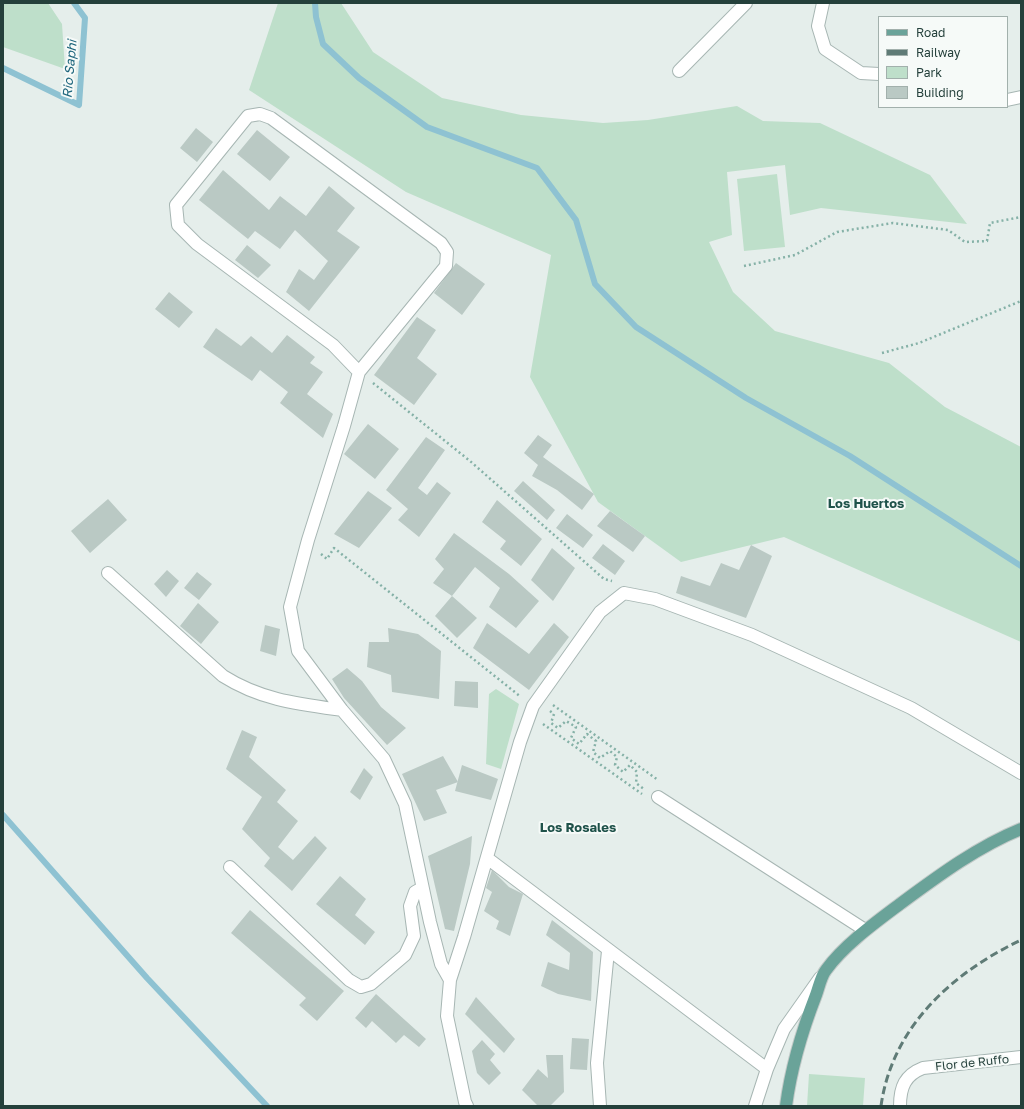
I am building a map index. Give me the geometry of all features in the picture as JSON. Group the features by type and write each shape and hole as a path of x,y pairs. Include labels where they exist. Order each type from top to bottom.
{"main road":[{"path":"786,1106 789,1082 797,1053 807,1019 825,971 865,930 968,856 1021,829"}],"street":[{"path":"679,72 746,3"},
{"path":"823,3 818,26 825,49 861,73 878,74"},
{"path":"1008,100 1021,97"},
{"path":"359,372 333,346 196,244 178,225 176,205 248,116 260,114 271,118 441,243 447,252 446,266 359,372 344,426 308,540 290,608 298,651 342,710 384,759 405,804 422,888 441,964 450,980"},
{"path":"108,573 223,676 241,687 272,699 342,710"},
{"path":"467,1106 447,1016 450,980 464,937 520,742 531,710 540,696 600,612 624,594 656,599 752,635 911,708 1021,773"},
{"path":"658,797 865,930"},
{"path":"487,858 608,951 767,1069"},
{"path":"230,867 349,980 361,987 371,984 404,956 414,936 410,906 415,892 422,888"},
{"path":"600,1106 597,1063 608,951"},
{"path":"755,1106 767,1069 784,1029 825,971"},
{"name":"Flor de Ruffo","path":"900,1106 901,1088 904,1082 914,1071 923,1068 1021,1058"}],"path":[{"path":"744,266 795,255 837,232 893,223 948,230 965,242 987,241 990,223 1021,217"},
{"path":"882,353 919,343 1021,301"},
{"path":"359,372 470,461 604,579 618,583 624,594"},
{"path":"308,540 327,559 334,548 531,710 649,799 658,797"},
{"path":"540,696 660,782 658,797"},
{"path":"531,710 544,714 548,710 554,714 551,723 558,728 566,721 576,727 571,738 579,744 587,734 596,740 593,752 600,758 610,751 617,757 615,765 623,772 630,765 637,772 636,783 644,790 651,781 658,797"}],"green space":[{"path":"3,3 48,3 62,24 65,69 3,47"},
{"path":"278,3 341,3 373,52 442,98 521,115 603,123 648,120 737,106 763,121 820,123 930,175 967,224 821,208 790,215 785,165 727,172 732,235 709,242 733,292 775,331 889,363 945,407 1021,447 1021,642 784,537 681,562 598,502 530,377 551,255 406,192 249,90"},
{"path":"777,174 785,247 744,251 737,179"},
{"path":"496,689 519,704 501,769 486,764 489,694"},
{"path":"809,1074 865,1078 863,1106 807,1106"}],"building":[{"path":"196,128 213,142 197,162 180,148"},
{"path":"257,130 290,157 270,181 237,154"},
{"path":"223,170 269,210 280,196 306,216 329,186 355,208 337,231 360,247 309,311 286,292 299,269 314,280 328,261 295,230 280,249 255,231 248,239 199,200"},
{"path":"247,245 271,265 258,278 235,260"},
{"path":"456,263 485,284 462,315 434,293"},
{"path":"169,292 193,312 179,328 155,309"},
{"path":"417,317 436,330 417,358 437,374 414,405 374,375"},
{"path":"216,328 241,346 251,336 272,353 287,335 315,357 310,363 323,372 307,394 333,414 323,438 280,403 288,392 260,370 252,381 203,347"},
{"path":"368,424 399,449 375,479 344,454"},
{"path":"538,435 552,445 543,457 594,494 582,510 557,490 532,476 538,465 524,453"},
{"path":"426,437 445,450 418,488 427,495 437,482 451,493 419,537 398,520 408,509 386,490"},
{"path":"523,481 555,510 547,520 514,491"},
{"path":"368,491 392,508 359,548 334,534"},
{"path":"108,499 127,520 90,553 71,531"},
{"path":"497,500 542,539 521,566 500,549 506,541 482,522"},
{"path":"610,511 645,536 633,552 597,526"},
{"path":"567,514 593,535 583,548 556,528"},
{"path":"454,533 509,574 539,601 516,628 489,607 500,588 475,567 452,596 433,583 444,569 435,559"},
{"path":"603,544 625,561 615,575 592,558"},
{"path":"751,545 772,556 746,618 676,593 681,576 710,586 721,563 739,570"},
{"path":"552,548 575,568 553,601 531,580"},
{"path":"167,570 179,581 166,597 154,584"},
{"path":"197,572 212,584 199,600 184,588"},
{"path":"452,596 477,618 457,638 435,616"},
{"path":"198,603 219,622 201,644 180,626"},
{"path":"487,623 529,654 554,623 569,637 529,690 473,648"},
{"path":"265,625 280,629 276,656 260,651"},
{"path":"388,628 418,634 441,651 439,699 392,692 391,675 367,667 369,642 389,642"},
{"path":"347,668 362,681 381,707 406,728 387,745 344,698 332,679"},
{"path":"455,681 478,682 478,708 454,706"},
{"path":"242,730 257,737 249,757 286,790 277,802 298,821 278,847 293,860 315,836 327,848 292,891 264,866 270,858 242,829 262,797 226,769"},
{"path":"443,756 458,782 436,790 447,813 424,821 402,774"},
{"path":"462,765 498,779 491,800 455,791"},
{"path":"364,768 373,777 360,800 350,792"},
{"path":"472,836 470,864 454,931 445,929 428,856"},
{"path":"492,870 509,887 523,894 510,936 496,929 499,921 484,911 492,892 486,888"},
{"path":"340,876 366,899 355,915 375,932 365,945 316,904"},
{"path":"250,910 344,991 317,1021 299,1005 306,998 231,933"},
{"path":"552,920 593,952 591,1001 558,994 541,986 548,962 569,970 570,953 546,935"},
{"path":"376,994 426,1039 419,1047 404,1035 396,1043 372,1021 366,1028 355,1018"},
{"path":"476,997 515,1039 504,1053 465,1014"},
{"path":"572,1038 589,1039 587,1070 570,1069"},
{"path":"482,1040 495,1054 490,1060 501,1073 489,1085 477,1073 472,1051"},
{"path":"546,1055 563,1055 564,1092 550,1106 538,1106 522,1090 538,1069 548,1078"}],"waterway":[{"name":"Rio Saphi","path":"3,68 79,105 85,18 74,3"},
{"path":"315,3 316,17 323,44 359,78 427,127 537,168 576,220 595,284 636,327 746,398 850,456 1021,566"},
{"path":"3,815 147,978 267,1106"}],"railway":[{"path":"881,1106 887,1078 898,1051 912,1027 929,1006 949,986 972,969 996,953 1021,940"}],"district":[{"name":"Los Huertos","path":"866,504"},
{"name":"Los Rosales","path":"578,828"}]}
